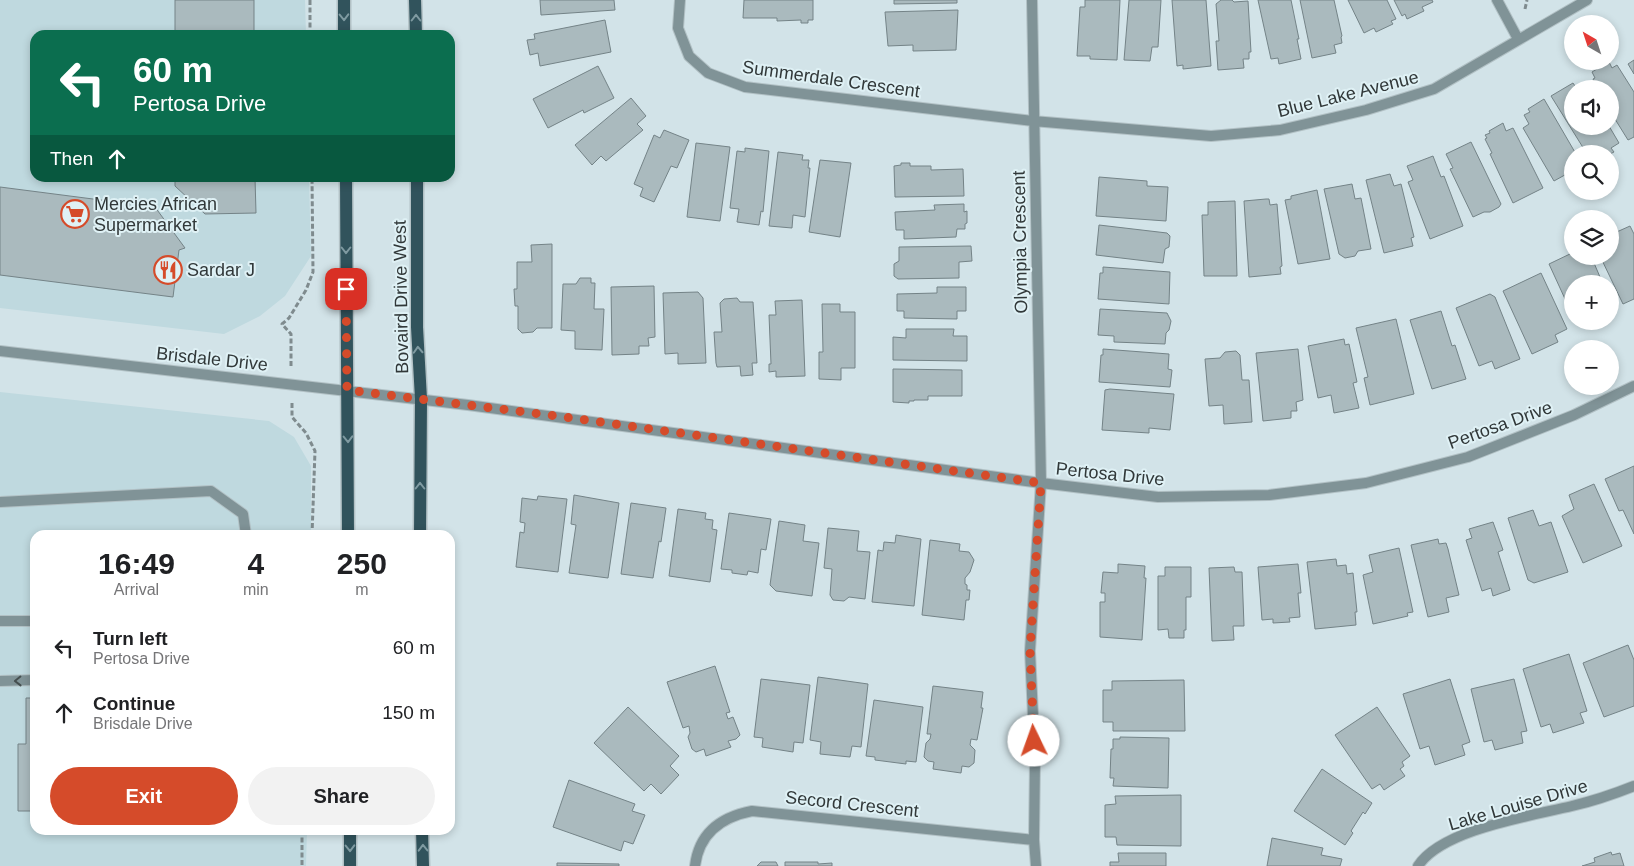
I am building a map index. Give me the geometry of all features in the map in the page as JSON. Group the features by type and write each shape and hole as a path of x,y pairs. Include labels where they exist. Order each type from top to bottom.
{"main road":[{"path":"344,0 344,30"},
{"path":"416,0 416,30"},
{"path":"346,182 348,530"},
{"name":"Bovaird Drive West","path":"417,182 417,327 421,399 420,530"},
{"path":"350,835 350,866"},
{"path":"422,835 423,866"}],"street":[{"name":"Summerdale Crescent","path":"680,0 678,28 689,56 708,73 746,87 1033,121"},
{"name":"Olympia Crescent","path":"1032,0 1041,483 1030,651 1035,759 1034,840 1036,866"},
{"path":"1497,0 1518,39"},
{"name":"Blue Lake Avenue","path":"1033,121 1211,136 1280,130 1366,110 1434,89 1587,0"},
{"name":"Brisdale Drive","path":"0,350 421,399"},
{"name":"Pertosa Drive","path":"421,399 603,422 1041,483 1158,497 1269,495 1366,483 1468,456 1574,415 1634,386"},
{"path":"0,502 211,491 243,514 245,530"},
{"path":"0,621 30,621"},
{"path":"0,681 30,680"},
{"name":"Lake Louise Drive","path":"1418,866 1422,859 1442,844 1458,837 1535,813 1572,806 1634,786"},
{"name":"Secord Crescent","path":"695,866 702,842 717,825 740,813 752,811 1034,840"}],"path":[{"path":"310,0 310,30"},
{"path":"290,334 282,324 289,318 306,290 313,272 312,182"},
{"path":"292,418 306,432 315,451 312,530"},
{"path":"302,835 302,866"}],"shaded area":[{"path":"0,0 305,0 306,30 30,30 30,182 309,182 311,256 285,296 260,316 224,334 0,308"},
{"path":"0,392 269,421 294,437 311,466 311,530 30,530 30,835 307,835 306,866 0,866"}],"building":[{"path":"175,0 254,0 254,30 175,30"},
{"path":"540,0 614,0 615,10 541,15"},
{"path":"744,0 813,0 813,20 808,20 808,23 801,23 801,20 777,21 777,18 743,18"},
{"path":"894,0 957,0 957,3 894,4"},
{"path":"1085,0 1120,0 1117,60 1090,59 1090,56 1077,56 1080,7 1085,7"},
{"path":"1129,0 1161,0 1158,47 1152,47 1150,61 1124,60"},
{"path":"1172,0 1206,0 1211,66 1183,69 1183,65 1177,66"},
{"path":"1221,0 1232,0 1234,2 1248,1 1251,52 1249,52 1249,59 1243,59 1244,68 1218,70 1216,41 1219,41 1216,4"},
{"path":"1258,0 1291,0 1301,59 1279,64 1278,58 1271,59"},
{"path":"1300,0 1334,0 1342,36 1342,43 1334,45 1336,53 1312,58"},
{"path":"1348,0 1387,0 1396,19 1391,21 1393,24 1376,32 1374,28 1364,33"},
{"path":"1394,0 1432,0 1433,2 1422,7 1424,11 1407,19 1405,14 1402,16"},
{"path":"958,10 956,50 913,51 913,45 888,46 885,12"},
{"path":"605,20 611,52 540,66 538,53 530,55 527,40 535,39 534,34"},
{"path":"1634,60 1634,74 1628,64"},
{"path":"598,66 614,98 584,113 583,110 548,128 533,99"},
{"path":"1619,68 1634,92 1634,137 1628,140 1619,126 1619,80 1594,80 1595,78 1592,72 1595,70 1619,70"},
{"path":"1564,88 1564,117 1551,96"},
{"path":"631,98 646,116 637,124 643,130 606,161 601,156 592,165 575,145"},
{"path":"1544,99 1571,145 1564,145 1564,175 1554,181 1523,128 1529,124 1524,115 1530,112 1528,109"},
{"path":"1503,123 1506,131 1513,128 1543,188 1513,203 1485,139 1487,138 1485,135 1490,133 1489,131"},
{"path":"664,130 689,140 677,168 671,166 654,202 640,196 643,188 634,184 654,135 660,138"},
{"path":"1575,135 1614,135 1619,143 1616,145 1581,145"},
{"path":"1471,142 1501,204 1490,212 1484,212 1473,217 1450,169 1453,168 1446,154"},
{"path":"696,143 730,147 720,221 687,217"},
{"path":"745,148 769,151 763,212 761,211 759,225 737,222 739,209 730,208 737,151 745,152"},
{"path":"778,152 803,155 802,160 809,160 808,168 810,168 805,217 793,215 792,228 769,226"},
{"path":"1433,156 1441,177 1444,176 1463,226 1430,239 1408,182 1413,180 1407,166"},
{"path":"820,160 851,163 840,237 809,232"},
{"path":"901,163 910,163 910,166 931,166 931,170 963,169 964,196 895,197 894,166 901,165"},
{"path":"1390,174 1394,186 1401,184 1414,237 1411,238 1413,246 1384,253 1366,180"},
{"path":"1099,177 1147,181 1147,186 1168,187 1166,221 1096,216"},
{"path":"175,182 255,182 256,213 205,214 175,186"},
{"path":"1352,184 1355,199 1361,198 1371,249 1358,251 1355,256 1345,258 1339,254 1324,189"},
{"path":"0,187 155,207 185,248 179,250 173,297 0,275"},
{"path":"1317,190 1330,259 1298,264 1285,200 1291,199 1291,196"},
{"path":"1269,199 1270,205 1277,204 1281,274 1249,277 1244,201"},
{"path":"1235,201 1237,276 1204,276 1202,215 1208,215 1208,202"},
{"path":"964,204 964,212 967,211 967,223 965,224 965,229 957,229 956,237 904,239 904,230 896,230 895,212 935,210 934,205"},
{"path":"1099,225 1167,233 1170,236 1169,247 1165,249 1163,263 1096,255"},
{"path":"1630,226 1634,234 1634,299 1623,304 1619,296 1619,275 1609,275 1604,265 1619,265 1619,231"},
{"path":"552,244 552,328 537,328 533,332 522,333 518,329 518,306 515,306 514,289 517,289 517,262 532,262 531,245"},
{"path":"971,246 972,261 959,262 959,278 898,279 894,276 894,264 899,261 899,247"},
{"path":"1564,257 1564,265 1595,265 1599,275 1564,275 1564,297 1549,264"},
{"path":"1103,267 1170,272 1169,304 1098,299 1100,273 1103,273"},
{"path":"1541,273 1564,323 1565,330 1555,335 1558,342 1532,354 1503,291"},
{"path":"580,278 591,278 591,283 595,283 594,309 604,309 602,350 575,349 575,331 561,330 563,284 576,284"},
{"path":"654,286 655,337 648,338 649,346 639,346 639,354 612,355 611,287"},
{"path":"937,287 966,287 966,311 957,311 957,319 904,318 904,311 897,311 897,294 937,293"},
{"path":"698,292 703,298 706,363 678,364 678,353 665,354 663,293"},
{"path":"1490,294 1495,297 1520,359 1495,369 1492,361 1479,366 1456,308"},
{"path":"737,298 740,302 753,302 757,363 752,363 753,375 741,376 740,366 717,367 716,363 714,332 722,332 720,303 724,299"},
{"path":"802,300 805,376 776,377 776,371 769,372 769,364 771,364 769,315 776,315 775,301"},
{"path":"822,304 840,304 840,312 855,312 855,368 841,368 841,380 819,379 819,352 823,352"},
{"path":"1100,309 1167,313 1171,321 1169,330 1166,333 1165,344 1114,342 1114,336 1098,335"},
{"path":"1441,311 1452,346 1455,345 1466,379 1432,389 1410,320"},
{"path":"1396,319 1414,394 1370,405 1364,378 1368,377 1356,328"},
{"path":"906,329 954,329 953,336 967,336 967,361 893,360 893,337 906,338"},
{"path":"1344,339 1345,345 1349,344 1357,382 1353,383 1359,408 1334,413 1331,395 1318,398 1308,346"},
{"path":"1103,349 1169,354 1168,369 1172,370 1170,387 1099,382"},
{"path":"1298,349 1303,400 1296,402 1297,411 1291,411 1291,418 1263,421 1256,353"},
{"path":"1236,351 1240,355 1242,380 1249,380 1252,422 1224,424 1223,405 1209,406 1205,359 1220,358 1225,352"},
{"path":"893,369 962,370 962,396 928,396 928,400 914,400 909,401 909,403 893,402"},
{"path":"1105,390 1174,394 1170,430 1149,428 1149,433 1102,430"},
{"path":"1634,466 1634,534 1623,510 1619,511 1605,479"},
{"path":"1594,484 1622,546 1583,563 1562,516 1574,509 1569,495"},
{"path":"574,495 619,503 608,578 569,573 576,525 571,524"},
{"path":"538,496 567,499 558,572 516,567 520,532 524,533 525,523 520,522 522,498 537,500"},
{"path":"631,503 666,508 653,578 621,574"},
{"path":"678,509 706,513 705,519 713,520 712,529 717,530 710,582 669,576"},
{"path":"1533,510 1539,526 1551,522 1568,572 1534,583 1528,580 1508,518"},
{"path":"729,513 771,519 766,550 761,549 758,573 748,571 747,575 721,569"},
{"path":"779,521 805,525 803,541 819,543 812,596 776,591 770,585"},
{"path":"1493,522 1503,550 1498,552 1510,590 1493,596 1491,588 1482,591 1466,540 1472,538 1469,529"},
{"path":"828,528 859,531 857,551 870,552 865,599 849,597 844,601 833,600 830,595 832,569 824,568"},
{"path":"896,535 921,539 914,606 872,602 878,550 883,551 884,542 895,543"},
{"path":"1438,539 1439,544 1446,543 1459,595 1446,598 1449,612 1428,617 1411,545"},
{"path":"930,540 960,544 959,551 969,552 974,560 970,572 965,578 967,590 970,590 969,600 966,600 964,620 922,615"},
{"path":"1399,548 1413,612 1407,613 1408,616 1373,624 1363,575 1373,572 1369,555"},
{"path":"1336,559 1337,566 1346,565 1347,574 1353,573 1357,612 1355,612 1356,625 1315,629 1307,562"},
{"path":"1118,564 1145,566 1142,640 1100,637 1100,602 1105,602 1105,593 1101,593 1103,572 1118,573"},
{"path":"1298,564 1301,593 1298,593 1300,617 1289,618 1290,622 1273,623 1273,619 1262,620 1258,567"},
{"path":"1165,567 1191,567 1191,597 1186,597 1186,630 1184,630 1184,638 1169,638 1168,629 1158,630 1158,576 1165,576"},
{"path":"1234,567 1235,572 1242,572 1244,626 1233,626 1234,640 1212,641 1209,568"},
{"path":"1628,645 1634,660 1634,706 1604,717 1583,663"},
{"path":"1569,654 1587,711 1580,713 1584,723 1553,733 1550,724 1541,727 1523,669"},
{"path":"715,666 730,712 726,713 728,719 733,717 740,735 736,739 728,741 731,747 706,756 704,749 696,752 692,749 688,737 690,733 689,726 683,728 667,682"},
{"path":"818,677 868,684 861,747 852,746 850,757 820,754 821,742 810,740"},
{"path":"761,679 810,685 803,743 794,742 793,752 762,747 763,738 754,737"},
{"path":"1450,679 1470,742 1462,745 1465,755 1435,765 1429,746 1420,749 1403,694"},
{"path":"1514,679 1527,731 1521,732 1523,743 1495,750 1492,740 1484,742 1471,689"},
{"path":"1184,680 1185,731 1113,731 1113,722 1103,722 1103,690 1112,690 1112,681"},
{"path":"933,686 983,692 981,708 983,708 977,740 971,739 970,745 975,750 974,763 969,767 962,766 961,773 933,769 934,762 928,761 924,757 926,743 930,739 931,734 927,734"},
{"path":"26,698 30,698 30,811 18,811 18,744 26,744"},
{"path":"874,700 923,707 916,762 906,761 906,764 875,760 875,757 866,756"},
{"path":"628,707 679,756 670,766 679,775 661,794 651,784 644,791 594,743"},
{"path":"1377,707 1410,756 1402,762 1404,766 1400,769 1405,776 1384,790 1380,784 1372,789 1335,735"},
{"path":"1120,737 1169,738 1168,788 1113,786 1114,778 1110,778 1111,749 1113,749 1113,739 1120,739"},
{"path":"1322,769 1372,803 1365,814 1363,812 1345,845 1294,811"},
{"path":"569,780 635,804 632,811 645,815 633,844 624,841 621,851 553,827"},
{"path":"1181,795 1181,846 1117,845 1116,837 1105,837 1105,805 1116,804 1115,796"},
{"path":"1272,838 1323,848 1321,855 1342,859 1340,866 1267,866"},
{"path":"1611,852 1612,855 1620,853 1624,866 1582,866 1595,862 1594,858"},
{"path":"1118,853 1166,853 1166,866 1110,866 1110,862 1119,862"},
{"path":"761,862 776,862 778,866 757,866"},
{"path":"785,862 832,863 832,866 785,866"},
{"path":"557,863 619,864 619,866 557,866"}],"place":[{"name":"Mercies African Supermarket","path":"75,214"},
{"name":"Sardar J","path":"168,270"}],"route":[{"path":"346,289 347,390 557,416 1041,483 1030,651 1034,741"}]}
